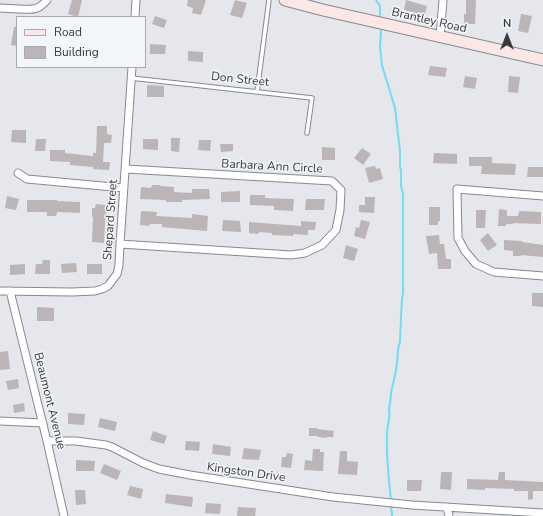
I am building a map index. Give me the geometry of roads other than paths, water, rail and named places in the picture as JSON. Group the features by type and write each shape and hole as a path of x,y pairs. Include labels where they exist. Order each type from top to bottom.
{"street":[{"path":"0,8 37,8 44,4 47,0"},
{"path":"135,16 136,0"},
{"name":"Brantley Road","path":"285,0 543,60"},
{"path":"440,36 443,0"},
{"name":"Shepard Street","path":"0,291 95,291 108,286 117,274 119,265 126,169 132,68"},
{"name":"Barbara Ann Circle","path":"120,244 291,255 305,253 322,245 336,230 340,210 341,190 332,181 126,169"},
{"path":"18,173 28,179 124,188"},
{"path":"543,196 457,189 458,238 465,251 476,264 494,272 543,276"},
{"name":"Beaumont Avenue","path":"10,291 48,441 64,516"},
{"path":"0,421 43,423"},
{"name":"Kingston Drive","path":"48,441 82,442 106,445 159,469 333,497 412,505 543,513"},
{"path":"447,507 449,516"}],"lane":[{"path":"257,92 269,0"},
{"name":"Don Street","path":"132,78 312,98 307,133"}],"waterway":[{"path":"376,0 380,6 380,15"},
{"path":"381,30 380,47 382,65 395,108 400,151 401,186 403,194 403,293 400,342 391,393 387,434 387,460 391,501"},
{"path":"391,505 392,516"}]}
